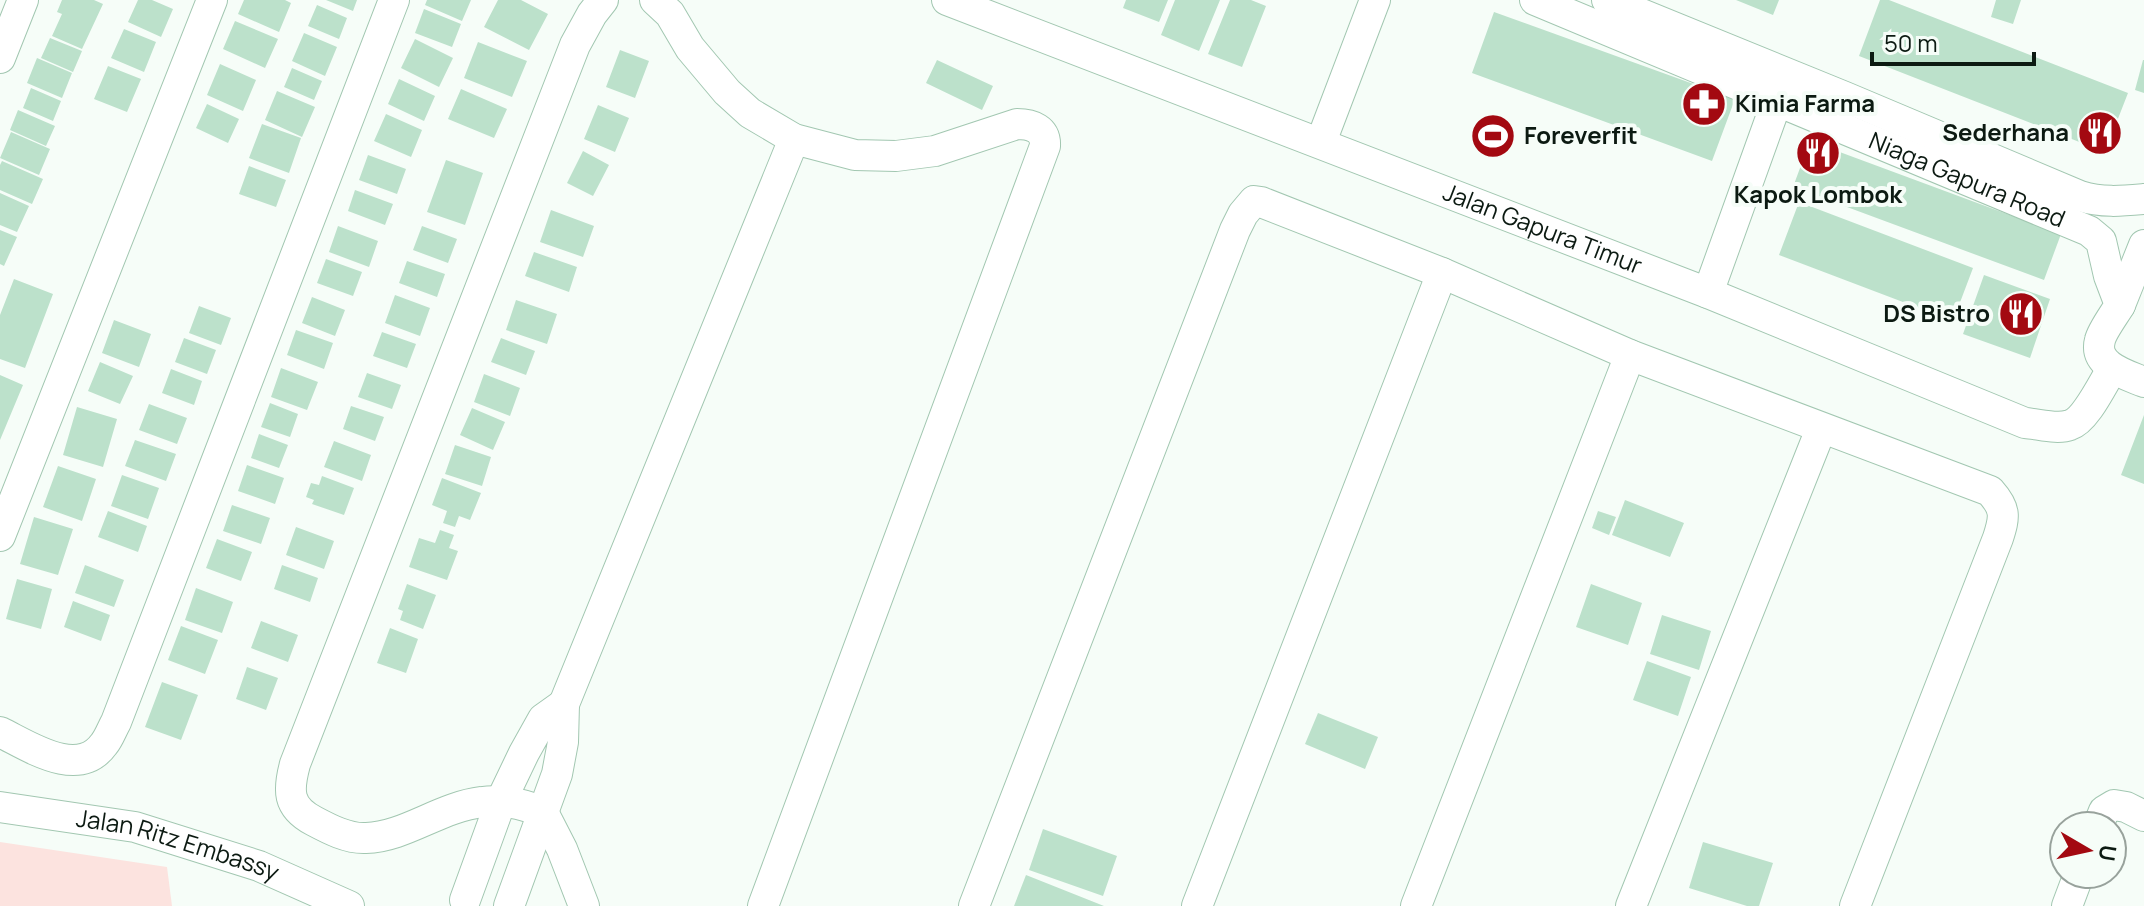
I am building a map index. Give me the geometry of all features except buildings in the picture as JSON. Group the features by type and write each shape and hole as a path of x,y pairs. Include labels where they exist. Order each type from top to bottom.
{"street":[{"path":"0,58 23,0"},
{"path":"0,536 212,0"},
{"path":"0,732 49,755 70,761 80,760 103,746 116,722 394,0"},
{"path":"584,906 562,849 543,812 501,801 483,802 454,807 398,831 363,839 337,832 309,819 295,807 290,792 295,764 575,45 603,0"},
{"path":"655,0 670,14 690,48 727,92 750,113 794,139 855,155 896,156 935,151 1017,124 1036,127 1045,140 763,906"},
{"name":"Jalan Gapura Timur","path":"947,0 1708,293 2025,423 2059,427 2073,425 2083,415 2112,369"},
{"path":"1321,142 1375,0"},
{"name":"Niaga Gapura Road","path":"1535,0 2089,231 2101,241 2120,305"},
{"name":"Niaga Gapura Road","path":"1607,0 2080,196 2095,201 2144,199"},
{"path":"1708,293 1777,101"},
{"path":"509,906 557,774 563,742 564,704 794,139"},
{"path":"974,906 1229,245 1249,204 1254,201 1442,273 1630,355 1990,491 2000,502 2005,518 1855,906"},
{"path":"2144,245 2120,305 2099,341 2100,354 2112,369 2144,382"},
{"path":"1197,906 1442,273"},
{"path":"1416,906 1630,355"},
{"path":"1631,906 1821,429"},
{"path":"464,904 501,801 524,753 543,719 564,704"},
{"path":"2106,810 2114,805 2144,816"},
{"name":"Jalan Ritz Embassy","path":"0,807 135,827 259,866 349,906"}],"shaded area":[{"path":"0,842 167,867 172,906 0,906"}],"place":[{"name":"Kimia Farma","path":"1704,104"},
{"name":"Sederhana","path":"2100,133"},
{"name":"Foreverfit","path":"1493,136"},
{"name":"Kapok Lombok","path":"1818,153"},
{"name":"DS Bistro","path":"2021,314"}]}
